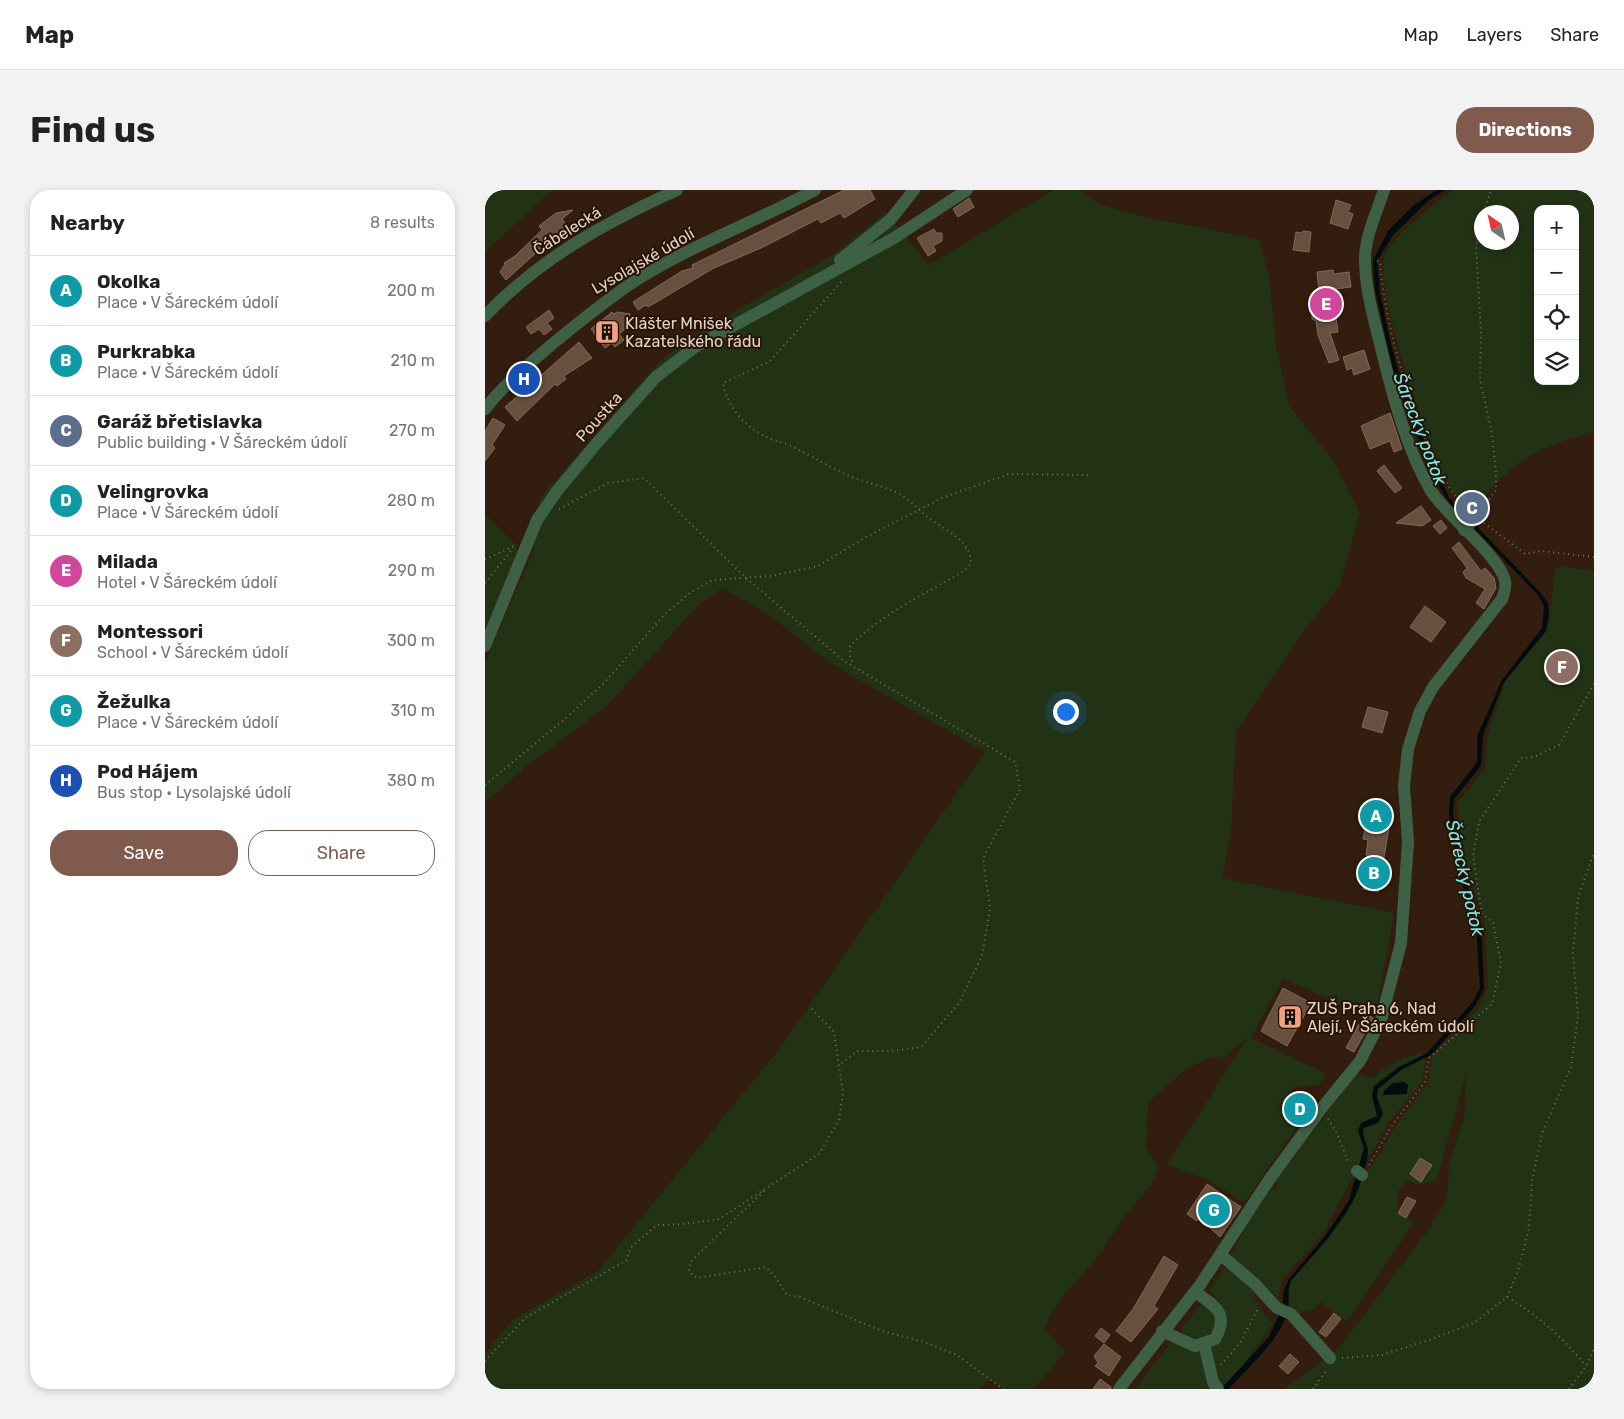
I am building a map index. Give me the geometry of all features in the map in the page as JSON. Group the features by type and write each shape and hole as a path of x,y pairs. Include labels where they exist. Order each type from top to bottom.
{"street":[{"name":"Čábelecká","path":"485,316 532,273 582,238 633,210 677,190"},
{"name":"Lysolajské údolí","path":"485,409 501,389 521,370 592,310 639,279 686,252 815,190"},
{"name":"Poustka","path":"815,280 891,219 914,190"},
{"name":"Poustka","path":"485,646 537,520 557,491 595,444 656,377 695,347 894,238 967,190"},
{"path":"1119,1389 1162,1331 1195,1292 1269,1180 1321,1109 1360,1061 1381,1020 1401,943 1408,842 1405,765 1408,749 1420,711 1433,687 1502,599 1505,590 1505,581 1494,561 1468,525 1432,492 1417,463 1389,380 1370,306 1365,258 1368,239 1384,190"},
{"path":"1221,1255 1255,1284 1277,1308 1291,1314 1330,1358"},
{"path":"1162,1331 1195,1346 1215,1339 1222,1328 1221,1313 1195,1292"},
{"path":"1205,1344 1213,1382 1218,1389"}],"path":[{"path":"1486,205 1491,190"},
{"path":"1468,525 1496,490 1491,434 1481,380 1481,332 1476,250"},
{"path":"1365,258 1380,262 1384,303 1401,375 1429,447 1468,525"},
{"path":"841,281 769,362 723,384 726,398 739,418 770,439 788,444 846,474 898,493 911,501 918,510 962,542 971,553 971,564 959,576 911,601 859,636 850,646 850,656 854,666"},
{"path":"485,785 565,719 604,683 664,615 691,592 713,580 769,576 818,566 942,498 1009,474 1089,475"},
{"path":"537,520 608,483 643,478 746,578 844,661 1015,762 1020,788 983,858 990,908 982,956 959,1003 921,1047 890,1051 857,1051 838,1066"},
{"path":"1468,525 1482,522 1525,554 1541,551 1594,558"},
{"path":"485,559 516,545"},
{"path":"1321,1109 1336,1131 1348,1162 1360,1173 1379,1151 1391,1127 1425,1082 1429,1058 1492,1004 1501,963 1493,922 1482,914 1473,856 1479,822 1521,758 1534,757 1559,745 1594,684"},
{"path":"1313,1389 1327,1372 1330,1358 1381,1355 1429,1340 1474,1323 1507,1297 1517,1271 1529,1228 1532,1181 1542,1133 1571,1067 1577,1016 1573,954 1578,897 1594,853"},
{"path":"485,1361 525,1318 627,1260 630,1248 657,1225 684,1224 719,1218 819,1154 839,1120 843,1093 834,1032 809,1006"},
{"path":"768,1187 693,1259 690,1263 689,1272 697,1278 766,1267 776,1278 787,1296 800,1297 882,1331 924,1342 957,1355 1003,1389"},
{"path":"1212,1375 1240,1343 1254,1322 1264,1296"},
{"path":"1507,1297 1529,1310 1562,1338 1586,1366"},
{"path":"1569,1389 1586,1366 1594,1349"}],"green space":[{"path":"485,190 552,190 485,252"},
{"path":"1053,190 1079,190 1101,205 1145,217 1258,239 1269,274 1276,346 1289,406 1333,460 1360,513 1340,585 1304,631 1236,731 1231,833 1222,878 1394,913 1376,1012 1348,1008 1283,978 1251,1038 1327,1074 1319,1085 1295,1087 1279,1107 1299,1124 1246,1200 1242,1202 1209,1180 1167,1165 1247,1038 1224,1057 1214,1057 1183,1072 1148,1103 1146,1147 1158,1167 1151,1185 1124,1217 1101,1253 1060,1300 1044,1328 1065,1352 1034,1389 1003,1389 991,1379 979,1389 485,1389 485,1354 512,1320 598,1271 780,1048 985,752 830,663 768,614 723,588 699,604 606,707 529,764 485,803 485,662 533,552 540,498 660,361 692,336 833,255 886,212 929,265"},
{"path":"1453,190 1594,190 1594,432 1555,444 1524,459 1498,481 1472,513 1454,494 1433,448 1407,375 1387,302 1383,274 1385,256 1405,229"},
{"path":"485,514 516,545 519,554 485,628"},
{"path":"1561,566 1594,571 1594,1389 1284,1389 1337,1350 1427,1232 1447,1199 1449,1163 1464,1118 1467,1071 1436,1182 1432,1181 1417,1185 1406,1179 1398,1192 1398,1213 1414,1223 1347,1322 1321,1302 1313,1310 1295,1314 1287,1307 1288,1284 1330,1237 1352,1193 1381,1152 1394,1128 1428,1082 1432,1056 1479,1007 1488,987 1484,918 1465,867 1457,803 1485,769 1487,738 1505,682 1548,628 1555,569","holes":["1563,649 1574,654 1560,685 1548,680","1420,1158 1431,1165 1427,1176 1425,1175 1421,1181 1410,1174"]},
{"path":"1426,1053 1423,1081 1388,1124 1375,1148 1346,1189 1324,1233 1283,1278 1278,1298 1257,1278 1229,1259 1256,1206 1259,1207 1271,1188 1275,1190 1278,1185 1275,1183 1281,1174 1357,1073 1372,1078 1397,1061"},
{"path":"1226,1265 1253,1288 1256,1302 1273,1324 1245,1363 1220,1389 1135,1389 1171,1342 1205,1350 1223,1308 1210,1290"},
{"path":"1202,1302 1215,1315 1215,1332 1202,1342 1185,1337 1181,1329"}],"shaded area":[{"path":"1437,190 1445,190 1428,201 1393,235 1377,261 1380,293 1391,344 1401,381 1449,498 1540,592 1548,603 1549,614 1546,631 1504,682 1483,735 1481,766 1454,799 1453,812 1462,870 1481,923 1484,989 1475,1006 1431,1055 1401,1070 1378,1089 1377,1097 1383,1114 1378,1123 1364,1128 1363,1134 1368,1154 1355,1197 1330,1235 1291,1281 1287,1315 1276,1336 1229,1389 1221,1389 1269,1337 1283,1306 1283,1293 1289,1279 1326,1235 1349,1200 1364,1148 1358,1131 1361,1123 1377,1116 1372,1096 1374,1086 1399,1067 1427,1053 1472,1003 1480,988 1476,925 1458,871 1449,815 1450,797 1477,762 1477,736 1502,680 1542,628 1544,606 1538,595 1448,501 1435,480 1395,379 1375,290 1373,260 1388,231 1414,205"},
{"path":"1404,1082 1408,1085 1407,1094 1383,1095 1384,1091 1393,1083"}],"building":[{"path":"844,190 870,190 875,199 844,218 840,213 821,223 818,219 761,248 714,268 648,307 646,305 638,310 633,302 682,271 693,268 692,265"},
{"path":"969,198 974,207 958,217 953,209"},
{"path":"1336,200 1351,205 1348,212 1353,214 1348,229 1330,223"},
{"path":"573,210 562,219 567,225 506,280 500,272 504,263 515,256 542,230 539,226 556,213"},
{"path":"934,229 936,233 942,233 942,241 933,246 936,251 928,256 917,238"},
{"path":"1303,231 1311,232 1309,252 1293,250 1296,232 1302,233"},
{"path":"1333,270 1334,274 1349,272 1351,287 1336,289 1339,309 1335,310 1338,332 1330,333 1339,360 1329,363 1318,335 1316,321 1312,319 1312,314 1315,310 1313,293 1319,292 1317,272"},
{"path":"549,310 554,318 547,323 552,329 544,335 539,329 531,334 526,327"},
{"name":"Klášter Mnišek Kazatelského řádu","path":"612,312 614,314 617,312 630,314 628,327 619,334 624,340 615,347 612,343 605,348 591,329"},
{"path":"579,342 592,358 564,376 566,379 557,386 555,384 517,421 505,407"},
{"path":"1364,350 1370,369 1354,375 1352,368 1347,370 1343,357"},
{"path":"1390,413 1402,449 1394,452 1390,441 1370,449 1361,426"},
{"path":"493,418 505,425 492,445 495,448 485,461 485,431"},
{"path":"1384,465 1402,488 1395,493 1377,471"},
{"path":"1421,506 1431,520 1422,526 1396,523"},
{"path":"1441,520 1447,528 1440,534 1433,526"},
{"path":"1459,542 1481,571 1485,568 1494,578 1496,588 1484,609 1476,603 1485,589 1466,578 1463,572 1467,568 1452,548"},
{"path":"1425,606 1446,622 1431,642 1410,627"},
{"path":"1563,649 1574,654 1560,685 1548,680"},
{"path":"1368,707 1388,712 1382,733 1362,727"},
{"path":"1370,802 1387,806 1383,826 1389,828 1378,892 1363,889 1368,855 1366,855 1368,840 1363,839"},
{"name":"ZUŠ Praha 6, Nad Alejí, V Šáreckém údolí","path":"1283,988 1311,1003 1287,1046 1261,1031"},
{"path":"1365,1013 1373,1018 1354,1052 1346,1048"},
{"path":"1302,1093 1315,1104 1299,1124 1285,1113"},
{"path":"1420,1158 1432,1165 1421,1182 1410,1174"},
{"path":"1207,1184 1241,1207 1220,1237 1199,1218 1197,1221 1187,1214"},
{"path":"1407,1197 1416,1201 1406,1218 1398,1213"},
{"path":"1164,1256 1178,1265 1154,1306 1158,1309 1131,1342 1116,1331 1133,1309"},
{"path":"1334,1313 1341,1319 1326,1337 1319,1332"},
{"path":"1101,1328 1110,1335 1104,1343 1095,1336"},
{"path":"1104,1344 1121,1357 1109,1376 1095,1366 1098,1363 1094,1356"},
{"path":"1290,1354 1299,1362 1288,1374 1279,1366"},
{"path":"1100,1379 1111,1387 1111,1389 1093,1389"}],"place":[{"name":"Milada","path":"1326,304"},
{"name":"Klášter Mnišek Kazatelského řádu","path":"607,332"},
{"name":"Pod Hájem","path":"524,379"},
{"name":"Garáž břetislavka","path":"1472,508"},
{"name":"Montessori","path":"1562,667"},
{"name":"Okolka","path":"1376,816"},
{"name":"Purkrabka","path":"1374,873"},
{"name":"ZUŠ Praha 6, Nad Alejí, V Šáreckém údolí","path":"1290,1017"},
{"name":"Velingrovka","path":"1300,1109"},
{"name":"Žežulka","path":"1214,1210"}],"water label":[{"name":"Šárecký potok","path":"1420,429"},
{"name":"Šárecký potok","path":"1465,878"}]}
